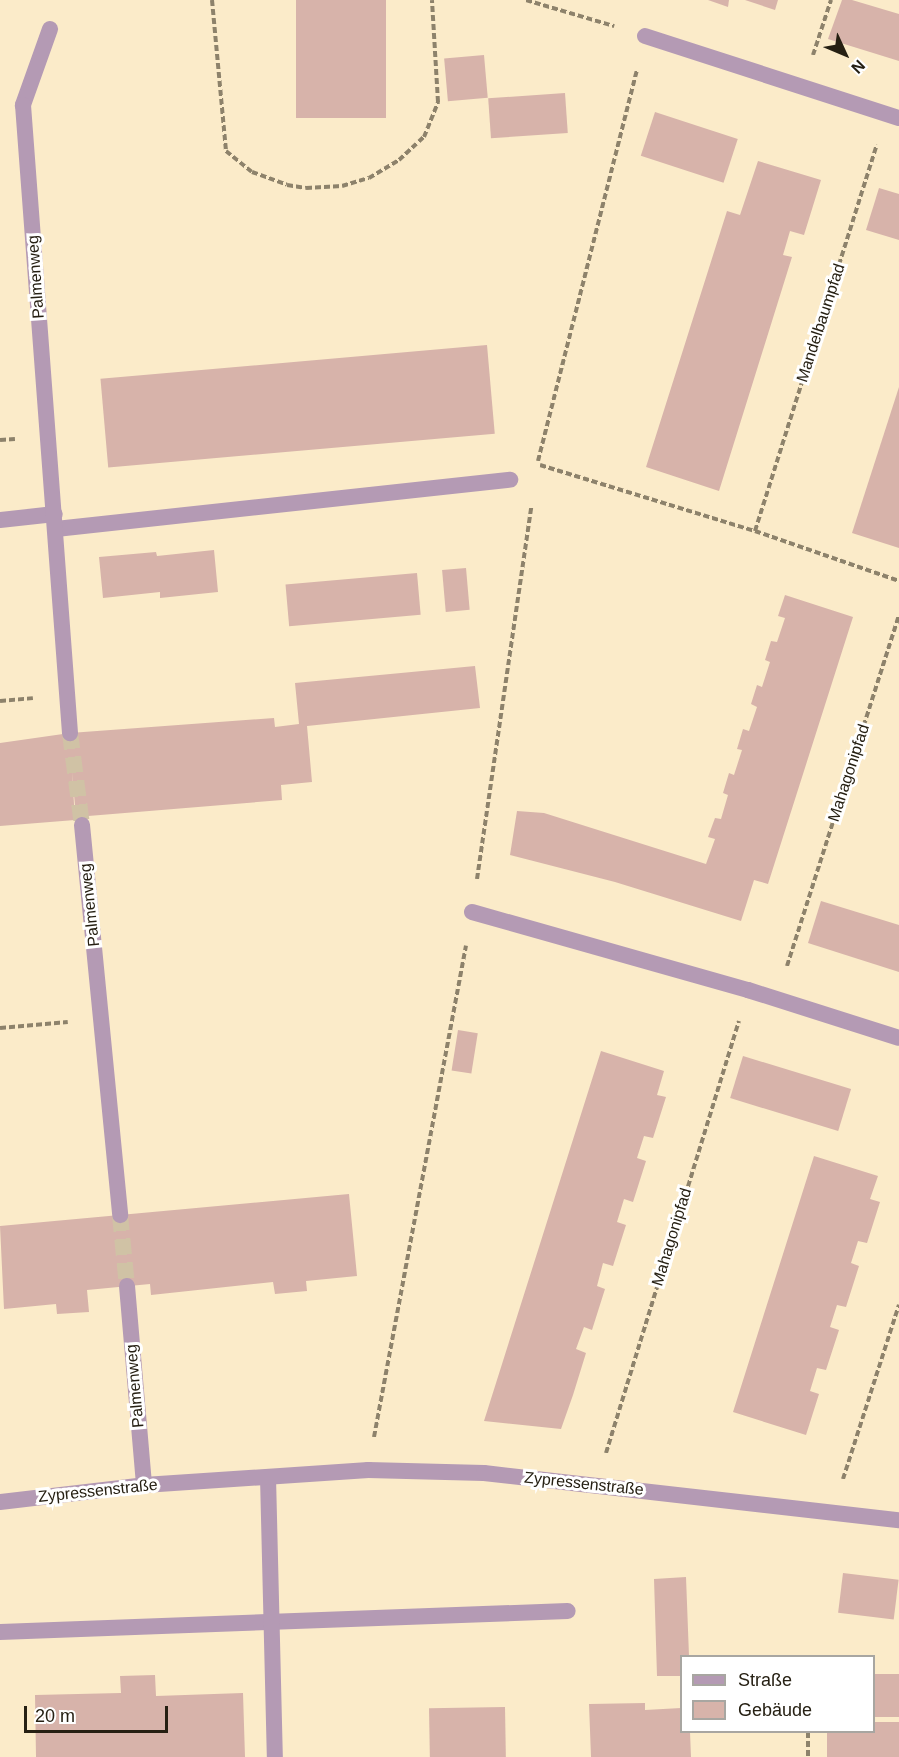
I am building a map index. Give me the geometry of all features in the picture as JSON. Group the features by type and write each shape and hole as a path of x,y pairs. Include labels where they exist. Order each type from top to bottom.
{"street":[{"name":"Palmenweg","path":"50,29 23,105 70,733"},
{"path":"645,36 893,116"},
{"path":"0,520 55,521 510,480"},
{"name":"Palmenweg","path":"82,825 120,1215"},
{"path":"472,912 777,998 899,1038"},
{"name":"Palmenweg","path":"127,1286 144,1485"},
{"name":"Zypressenstraße","path":"0,1502 144,1485 368,1470 484,1473 899,1520"},
{"path":"268,1477 275,1757"},
{"path":"0,1632 271,1620 568,1611"}],"path":[{"path":"212,0 226,152 252,172 287,185 306,188 342,186 369,178 399,160 424,137 438,102 432,0"},
{"path":"526,0 645,36 536,471"},
{"path":"803,87 831,0"},
{"name":"Mandelbaumpfad","path":"755,531 893,116"},
{"path":"537,464 755,531 899,581"},
{"path":"368,1470 472,912 532,501"},
{"name":"Mahagonipfad","path":"777,998 899,616"},
{"name":"Mahagonipfad","path":"596,1485 748,990"},
{"path":"0,1028 101,1020"},
{"path":"833,1511 899,1305"},
{"path":"808,1733 808,1757"}],"building":[{"path":"296,0 386,0 386,118 296,118"},
{"path":"708,0 729,0 728,7"},
{"path":"745,0 778,0 775,10"},
{"path":"842,0 852,0 899,14 899,61 828,39"},
{"path":"484,55 488,98 448,101 444,58"},
{"path":"565,93 568,133 491,138 488,98"},
{"path":"655,112 738,139 724,183 641,156"},
{"path":"758,161 821,180 804,235 790,231 783,255 792,257 719,491 646,467 727,211 740,215"},
{"path":"879,188 899,194 899,240 866,230"},
{"path":"487,345 495,434 108,467 100,379"},
{"path":"899,387 899,548 852,533"},
{"path":"214,550 218,592 160,598 160,592 103,598 99,557 156,552 157,556"},
{"path":"466,568 470,610 446,612 442,570"},
{"path":"417,573 421,615 289,626 286,585"},
{"path":"785,595 853,617 768,884 754,880 741,921 615,882 510,855 517,811 544,813 706,864 715,839 708,837 715,818 721,819 728,795 723,793 729,773 734,775 742,750 737,749 743,729 749,731 757,707 751,704 757,685 762,687 770,662 765,660 771,641 777,642 785,618 778,616"},
{"path":"475,666 480,708 307,726 312,782 281,785 282,800 76,817 72,772 75,820 0,826 0,743 70,733 274,718 275,727 299,724 295,683"},
{"path":"821,901 899,925 899,972 808,943"},
{"path":"458,1030 478,1033 471,1074 452,1070"},
{"path":"601,1051 664,1071 657,1095 666,1097 653,1138 644,1136 637,1158 646,1161 633,1202 624,1199 617,1222 626,1225 613,1266 603,1263 597,1286 605,1289 592,1330 584,1327 576,1349 586,1353 573,1395 561,1429 484,1421"},
{"path":"743,1056 851,1089 838,1131 730,1098"},
{"path":"814,1156 878,1176 870,1199 880,1202 867,1243 858,1241 851,1263 859,1266 846,1307 837,1305 830,1327 839,1330 826,1370 817,1368 810,1391 819,1394 806,1435 733,1412"},
{"path":"349,1194 357,1276 306,1281 307,1291 275,1294 273,1282 151,1295 150,1284 87,1290 89,1312 57,1314 56,1304 4,1309 0,1226"},
{"path":"843,1573 899,1580 894,1620 838,1613"},
{"path":"686,1577 689,1655 680,1655 680,1676 657,1676 654,1579"},
{"path":"875,1674 899,1674 899,1717 875,1717"},
{"path":"155,1675 156,1696 243,1693 245,1757 36,1757 35,1695 121,1693 120,1676"},
{"path":"645,1703 645,1710 680,1708 680,1733 690,1733 691,1757 591,1757 589,1704"},
{"path":"505,1707 506,1757 430,1757 429,1708"},
{"path":"875,1722 899,1722 899,1757 827,1757 827,1733 875,1733"}],"tunnel":[{"path":"70,733 82,825"},
{"path":"120,1215 127,1286"}]}
